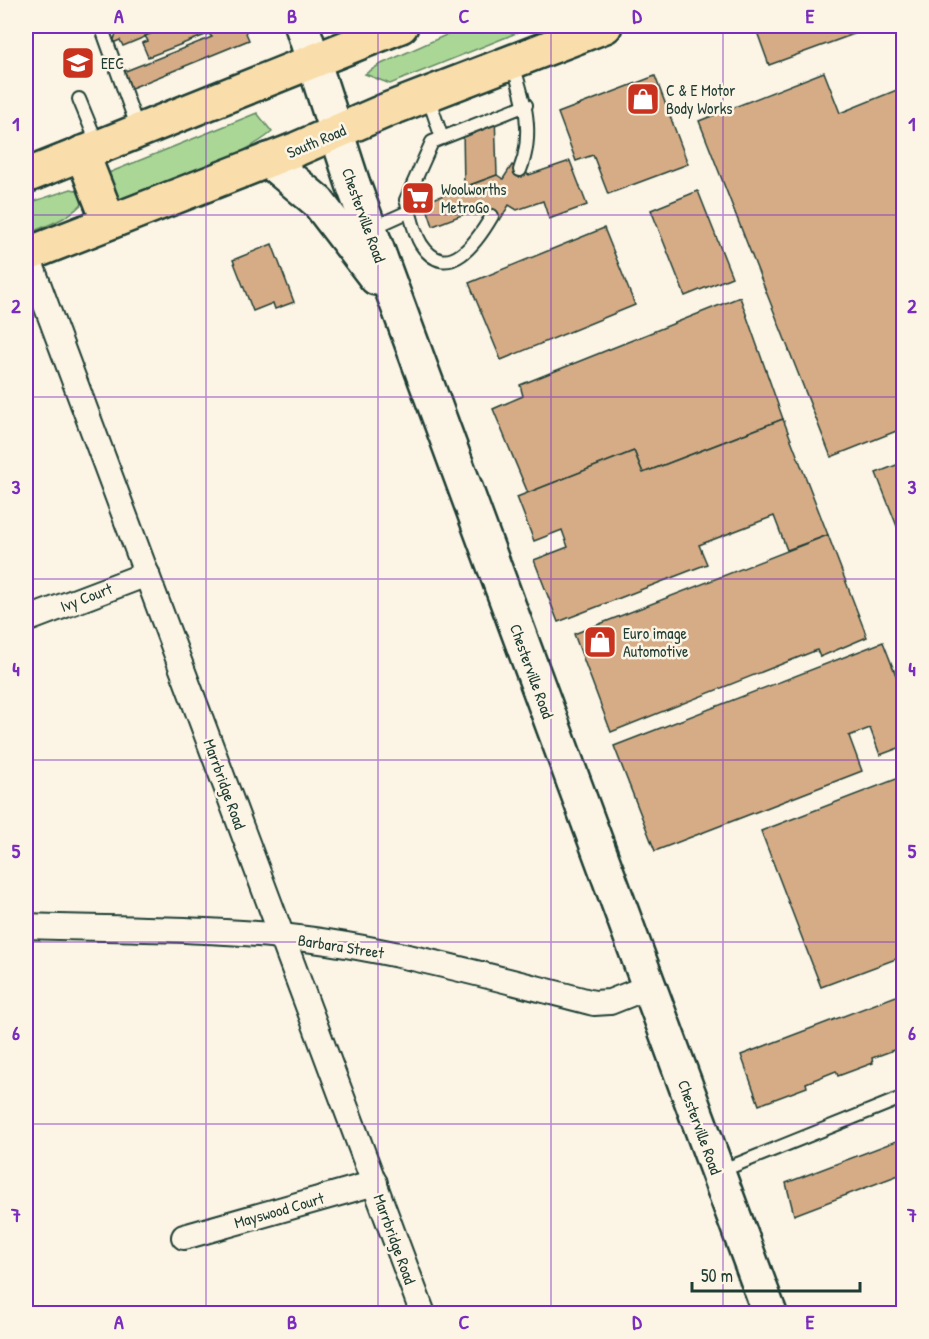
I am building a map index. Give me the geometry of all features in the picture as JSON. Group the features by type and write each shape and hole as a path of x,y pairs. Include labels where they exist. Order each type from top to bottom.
{"highway":[{"path":"26,176 401,26"},
{"name":"South Road","path":"26,254 337,133 427,94 605,26"},
{"path":"90,150 110,222"}],"main road":[{"name":"Chesterville Road","path":"302,26 369,229 770,1314"},
{"path":"268,160 306,189 318,202 398,306"}],"street":[{"name":"Marrbridge Road","path":"26,254 423,1314"},
{"name":"Ivy Court","path":"26,620 147,574"},
{"name":"Barbara Street","path":"26,926 281,936 393,955 594,1003 610,1002 648,987"},
{"name":"Mayswood Court","path":"184,1237 375,1183"}],"lane":[{"path":"101,26 139,131"},
{"path":"512,61 526,105 527,153 520,170"},
{"path":"427,94 442,138"},
{"path":"79,99 90,150"},
{"path":"492,216 477,243 463,255 442,261 433,257 421,244 406,200 432,142 526,105"},
{"path":"369,229 410,211"},
{"path":"717,1172 903,1097"}],"green space":[{"path":"466,26 534,26 390,84 365,74 379,65"},
{"path":"257,113 272,132 256,143 217,163 111,204 101,176"},
{"path":"71,189 80,191 85,200 79,207 58,221 26,234 26,204"}],"building":[{"path":"171,26 123,46 120,40 113,43 118,27"},
{"path":"171,26 229,26 148,57 142,43 148,41 145,36"},
{"path":"229,26 243,26 249,40 129,89 123,72 212,37 209,34"},
{"path":"764,26 876,26 769,65 756,29"},
{"path":"824,72 840,113 904,87 904,428 831,457 699,121"},
{"path":"655,76 688,164 608,194 593,155 576,161 558,113"},
{"path":"495,115 497,175 464,187 463,128"},
{"path":"570,161 587,205 549,219 543,201 517,210 509,205 500,220 480,208 433,226 425,202 497,175 503,179 512,165 529,175"},
{"path":"698,191 732,277 685,296 651,210"},
{"path":"604,228 635,305 501,360 469,283"},
{"path":"272,244 294,302 275,309 273,303 253,311 233,260"},
{"path":"740,297 783,419 643,473 634,451 528,493 493,409 523,396 520,385"},
{"path":"783,419 828,535 787,550 774,516 699,545 707,564 558,622 534,560 568,547 562,530 534,541 517,497 634,451 643,473"},
{"path":"904,462 904,544 876,473"},
{"path":"828,535 867,637 820,657 817,650 611,732 574,634"},
{"path":"883,642 904,696 904,746 880,755 870,728 849,736 862,771 655,851 614,746"},
{"path":"904,776 904,956 821,987 761,831"},
{"path":"904,993 904,1051 902,1047 872,1058 873,1063 838,1076 836,1071 806,1083 807,1087 759,1105 741,1055"},
{"path":"904,1138 904,1173 794,1215 786,1183"}],"place":[{"name":"EEC","path":"78,63"},
{"name":"C & E Motor Body Works","path":"643,99"},
{"name":"Woolworths MetroGo","path":"418,198"},
{"name":"Euro image Automotive","path":"600,642"}]}
